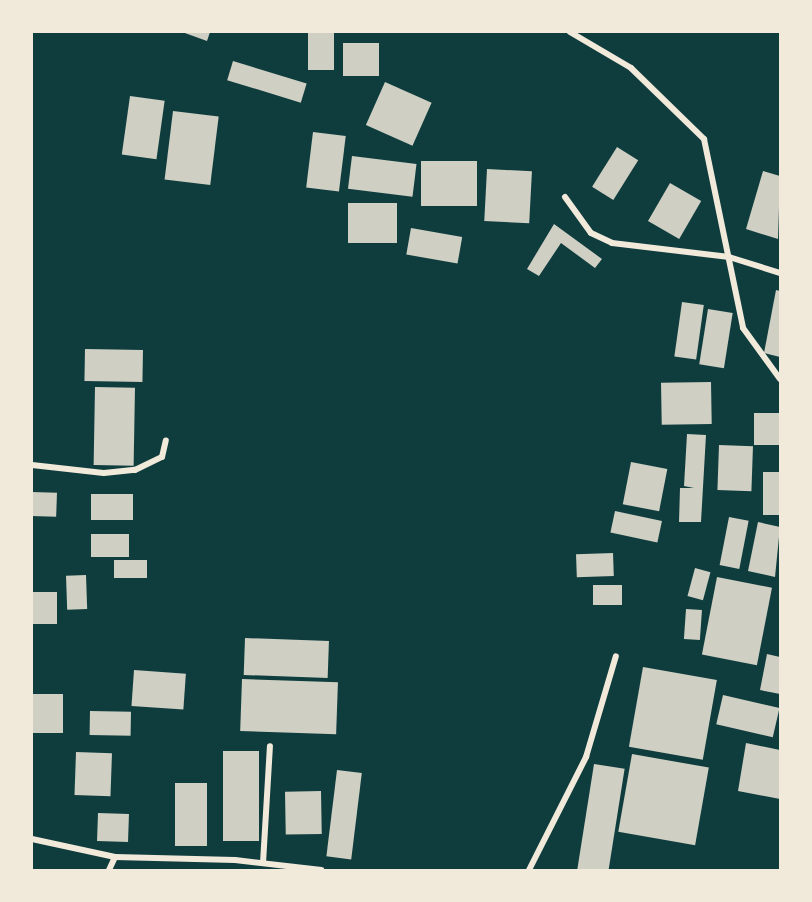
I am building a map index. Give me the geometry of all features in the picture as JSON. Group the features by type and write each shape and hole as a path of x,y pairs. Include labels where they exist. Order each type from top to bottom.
{"street":[{"path":"570,32 632,68 695,125 704,139 743,328 780,379"},
{"path":"565,197 591,233 612,243 729,257 780,273"},
{"path":"32,465 104,473 135,470 162,457 166,440"},
{"path":"529,870 586,757 616,656"},
{"path":"263,863 270,746"},
{"path":"32,839 116,856 263,863 321,870"},
{"path":"109,870 116,856"}],"building":[{"path":"182,32 210,32 207,41"},
{"path":"308,32 334,32 334,70 308,70"},
{"path":"343,43 379,43 379,76 343,76"},
{"path":"233,61 307,84 301,103 227,80"},
{"path":"385,82 432,103 412,146 366,125"},
{"path":"130,96 165,101 156,159 122,154"},
{"path":"173,111 219,117 210,185 165,179"},
{"path":"313,132 346,136 339,192 306,188"},
{"path":"617,147 638,160 613,200 592,187"},
{"path":"352,156 417,164 412,197 348,189"},
{"path":"421,161 477,161 477,206 421,206"},
{"path":"487,169 532,171 529,223 484,221"},
{"path":"763,171 780,176 778,239 746,229"},
{"path":"670,183 701,201 679,239 648,221"},
{"path":"348,203 397,203 397,243 348,243"},
{"path":"554,224 602,259 595,268 561,243 539,276 527,269"},
{"path":"411,228 462,237 458,264 406,255"},
{"path":"776,290 780,291 780,357 764,353"},
{"path":"682,302 704,305 696,360 674,356"},
{"path":"708,309 733,313 724,368 699,364"},
{"path":"85,349 143,350 142,382 84,381"},
{"path":"711,382 712,424 662,425 661,383"},
{"path":"95,387 135,388 134,466 94,465"},
{"path":"754,413 780,413 780,445 754,445"},
{"path":"687,434 706,435 701,522 679,522 680,488 694,488 684,486"},
{"path":"719,445 753,446 751,491 717,490"},
{"path":"631,462 667,469 659,511 623,504"},
{"path":"763,472 780,472 780,515 763,515"},
{"path":"32,492 57,493 56,517 32,516"},
{"path":"91,494 133,494 133,520 91,520"},
{"path":"615,511 662,521 657,542 610,533"},
{"path":"729,517 749,521 739,569 720,565"},
{"path":"758,522 780,527 775,577 748,571"},
{"path":"91,534 129,534 129,557 91,557"},
{"path":"613,553 614,576 577,577 576,554"},
{"path":"114,560 147,560 147,578 114,578"},
{"path":"695,568 710,572 703,600 687,596"},
{"path":"86,575 87,609 67,610 66,576"},
{"path":"717,577 772,588 757,665 702,655"},
{"path":"593,585 622,585 622,605 593,605"},
{"path":"32,592 57,592 57,624 32,624"},
{"path":"686,609 702,610 700,640 684,639"},
{"path":"245,638 329,641 328,678 244,675"},
{"path":"767,654 780,657 780,694 760,690"},
{"path":"643,667 717,680 703,760 629,747"},
{"path":"134,670 186,674 183,710 131,706"},
{"path":"242,679 338,682 336,734 240,731"},
{"path":"32,694 63,694 63,733 32,733"},
{"path":"723,695 780,708 773,737 716,724"},
{"path":"90,711 131,712 131,736 90,735"},
{"path":"746,743 780,750 780,799 738,791"},
{"path":"223,751 259,751 259,841 223,841"},
{"path":"76,752 112,753 110,796 74,795"},
{"path":"632,754 709,768 695,845 618,832"},
{"path":"594,764 625,769 609,870 577,870"},
{"path":"337,770 362,773 351,859 326,856"},
{"path":"175,783 207,783 207,846 175,846"},
{"path":"321,791 322,834 286,835 285,792"},
{"path":"98,813 129,814 128,842 97,841"}]}
